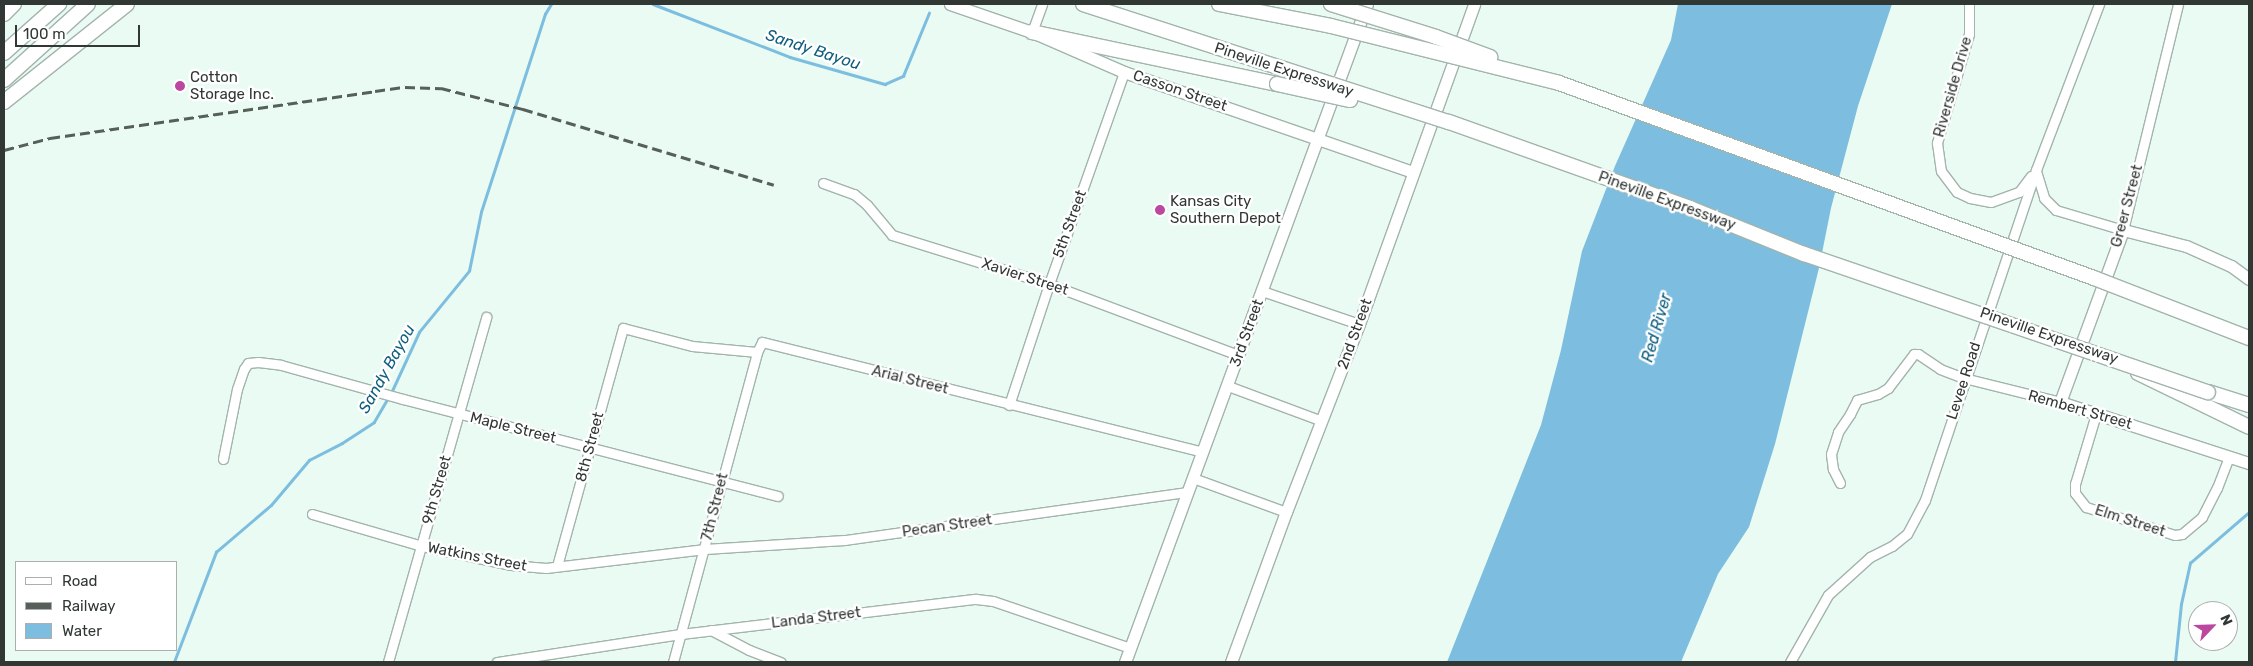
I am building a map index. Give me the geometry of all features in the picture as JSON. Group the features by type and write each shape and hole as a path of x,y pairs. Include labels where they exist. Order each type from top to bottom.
{"highway":[{"path":"4,53 59,4"},
{"path":"4,80 88,4"},
{"path":"4,102 127,4"},
{"name":"Pineville Expressway","path":"1082,4 1449,122 1690,208 1804,254 2088,350 2208,399 2249,405"},
{"path":"1219,4 1331,26 1559,83"},
{"path":"1331,4 1436,37 2094,278 2249,338"},
{"path":"1032,32 1449,122"},
{"path":"2208,399 2249,427"}],"main road":[{"name":"Casson Street","path":"950,4 1032,32 1124,72 1413,172"},
{"name":"3rd Street","path":"1125,662 1228,386 1366,4"},
{"name":"2nd Street","path":"1231,662 1286,512 1359,324 1474,4"},
{"path":"2123,230 2186,246 2231,266 2249,279"},
{"name":"Greer Street","path":"2060,402 2123,230"},
{"name":"Rembert Street","path":"2060,402 2249,463"}],"street":[{"path":"1032,32 1042,4"},
{"name":"Riverside Drive","path":"1969,4 1969,34 1937,143 1941,171 1957,192 1970,198 1991,202 2018,192 2036,170"},
{"name":"Levee Road","path":"1790,662 1828,595 1870,557 1892,546 1907,534 1925,500 1964,378 2036,170 2099,4"},
{"name":"Greer Street","path":"2123,230 2178,4"},
{"name":"5th Street","path":"1009,406 1049,284 1124,72"},
{"path":"2036,170 2044,198 2056,210 2123,230"},
{"name":"Xavier Street","path":"824,183 854,194 867,205 892,235 1049,284 1238,355"},
{"path":"1262,291 1359,324"},
{"name":"9th Street","path":"388,662 486,317"},
{"name":"Arial Street","path":"623,328 692,346 756,352 762,342 1009,406 1202,452"},
{"name":"8th Street","path":"557,566 623,328"},
{"name":"7th Street","path":"673,662 705,549 756,352"},
{"name":"Rembert Street","path":"1840,483 1833,469 1831,454 1838,432 1857,400 1878,394 1888,388 1914,354 1918,354 1940,368 1964,378 2060,402"},
{"name":"Maple Street","path":"223,459 237,389 248,363 258,362 281,365 458,414 778,496"},
{"path":"1228,386 1322,421"},
{"name":"Elm Street","path":"2096,414 2075,484 2075,493 2086,507 2104,513 2175,535 2182,534 2202,517 2217,488 2229,456"},
{"path":"1193,478 1286,512"},
{"name":"Pecan Street","path":"705,549 845,540 1187,492"},
{"name":"Watkins Street","path":"312,514 422,546 511,566 534,568 557,566 705,549"},
{"name":"Landa Street","path":"497,662 530,660 711,630 976,599 993,601 1130,648"},
{"path":"711,630 748,650 781,662"}],"water":[{"name":"Red River","path":"1678,4 1892,4 1858,106 1831,208 1819,268 1775,444 1749,527 1718,574 1681,662 1447,662 1541,425 1561,350 1582,251 1615,166 1671,40"}],"waterway":[{"name":"Sandy Bayou","path":"391,393 419,332 469,271 481,212 545,14 551,4"},
{"name":"Sandy Bayou","path":"653,4 790,57 885,84 903,76 929,13"},
{"name":"Sandy Bayou","path":"174,662 216,552 271,505 309,460 342,443 374,422 388,398"},
{"path":"2175,662 2181,604 2190,563 2249,512"}],"railway":[{"path":"4,150 50,138 375,91 405,87 441,88 523,109 774,185"}],"place":[{"name":"Cotton Storage Inc.","path":"180,86"},
{"name":"Kansas City Southern Depot","path":"1160,210"}]}
